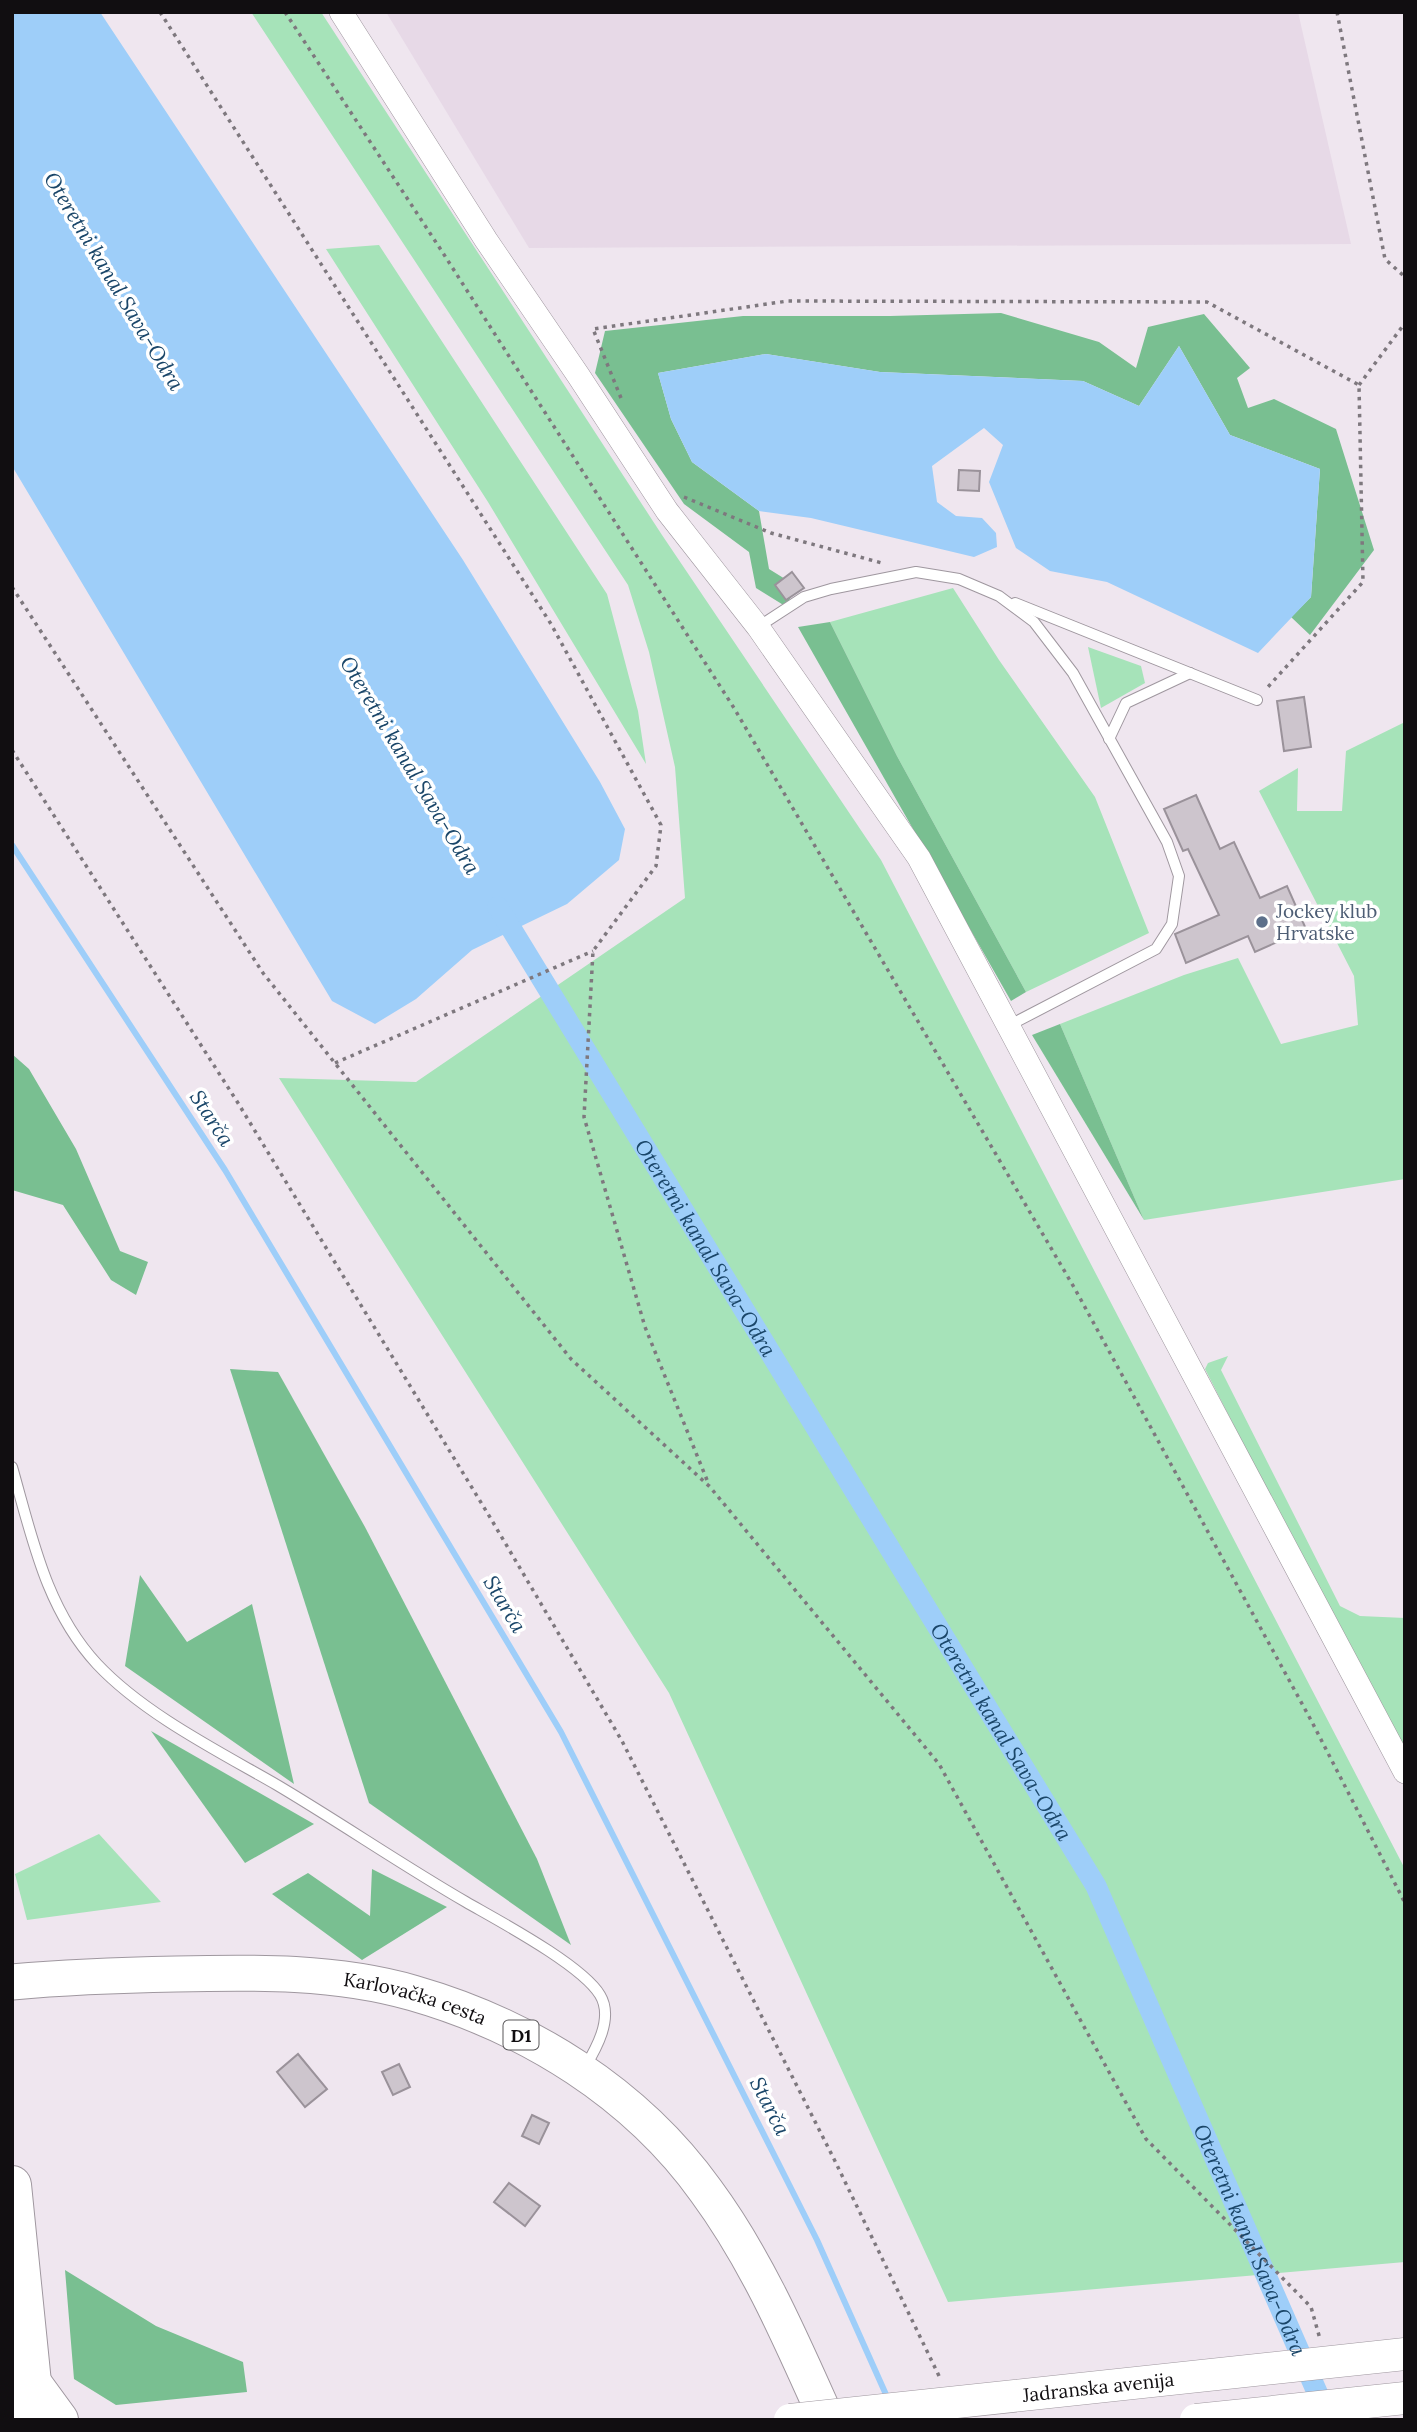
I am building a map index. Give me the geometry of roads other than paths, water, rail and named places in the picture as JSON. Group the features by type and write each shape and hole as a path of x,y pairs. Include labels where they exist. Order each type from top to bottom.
{"highway":[{"path":"12,2185 32,2383 24,2420"},
{"path":"32,2383 59,2420"}],"main road":[{"name":"Karlovačka cesta","path":"12,1982 85,1976 249,1972 351,1981 411,1992 478,2015 516,2032 582,2071 646,2122 706,2189 763,2284 827,2420"},
{"name":"Jadranska avenija","path":"790,2420 1405,2354"},
{"path":"1196,2420 1405,2398"}],"street":[{"path":"341,12 486,240 667,511 758,627 919,858 1405,1772"}],"lane":[{"path":"758,627 804,597 916,572 959,579 1256,700"},
{"path":"999,596 1034,622 1073,673 1167,842 1179,876 1172,924 1156,950 1008,1026"},
{"path":"1109,739 1126,703 1190,673"},
{"path":"12,1467 44,1579 79,1644 99,1666 124,1688 206,1747 276,1785 432,1882 512,1928 583,1977 602,1998 606,2012 594,2053 582,2071"}],"water":[{"path":"12,12 100,12 463,560 600,782 625,829 619,860 567,904 472,950 416,999 375,1024 332,1001 12,466"},
{"path":"1179,346 1230,435 1320,469 1311,597 1258,653 1107,582 1050,571 1016,548 989,482 1003,445 984,428 932,466 937,502 956,516 982,518 996,533 997,547 974,557 811,518 759,511 692,462 671,419 658,373 766,354 880,372 1083,381 1139,406"}],"waterway":[{"name":"Starča","path":"12,845 225,1170 561,1732 817,2240 888,2399"},
{"name":"Oteretni kanal Sava-Odra","path":"498,907 1096,1886 1327,2415"}],"place":[{"name":"Jockey klub Hrvatske","path":"1262,922"}]}
